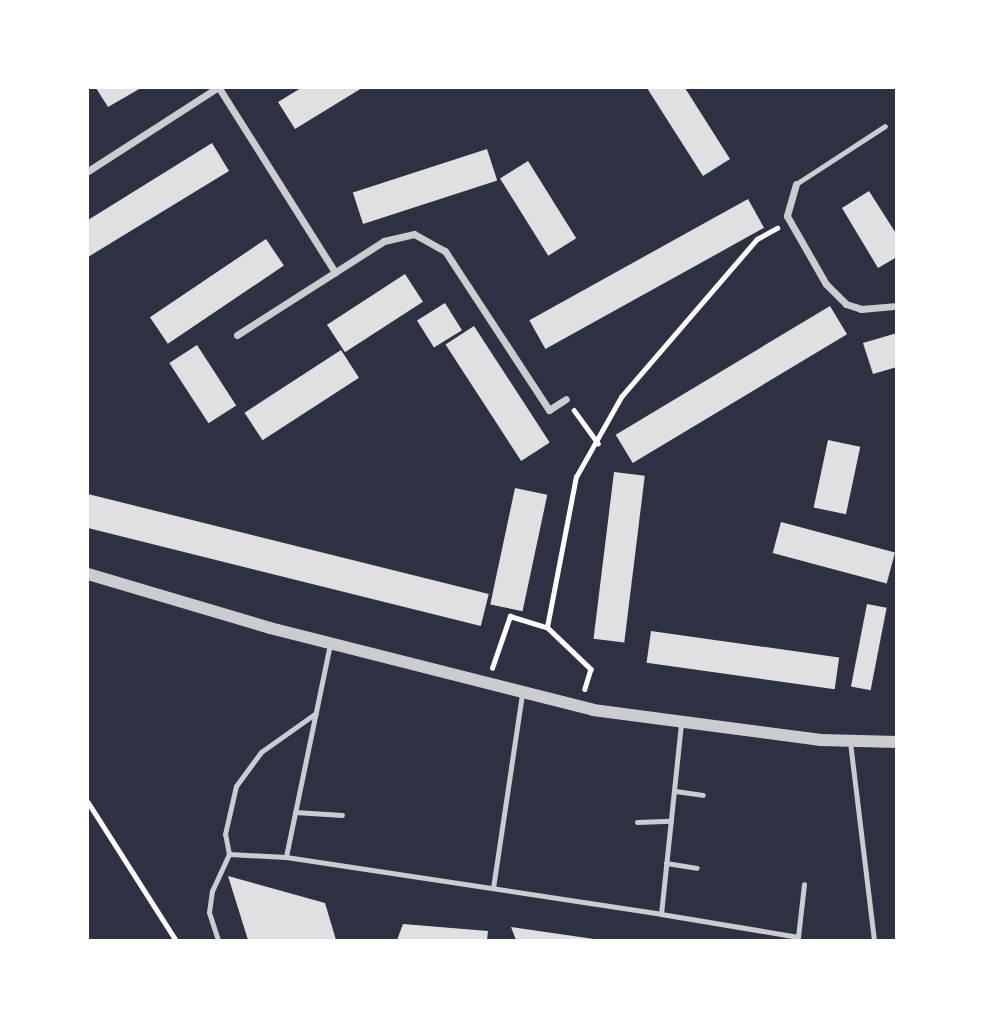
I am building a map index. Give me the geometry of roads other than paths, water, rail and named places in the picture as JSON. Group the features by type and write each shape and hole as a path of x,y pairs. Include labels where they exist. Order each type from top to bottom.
{"street":[{"path":"88,171 218,88 335,272"},
{"path":"796,184 787,204 789,221 835,296 861,309 897,306"},
{"path":"237,335 395,237 414,234 431,240 445,251 548,410 566,399"},
{"path":"88,574 330,644 580,707 681,723 849,741 897,742"}],"lane":[{"path":"796,184 885,126"},
{"path":"286,857 330,644"},
{"path":"493,888 522,693"},
{"path":"218,940 209,912 212,891 229,854 225,834 236,786 261,752 316,713"},
{"path":"661,914 681,723"},
{"path":"849,741 874,940"},
{"path":"675,791 703,795"},
{"path":"295,812 342,815"},
{"path":"637,821 671,821"},
{"path":"229,854 286,857 799,937 804,884"},
{"path":"666,863 697,868"}]}
